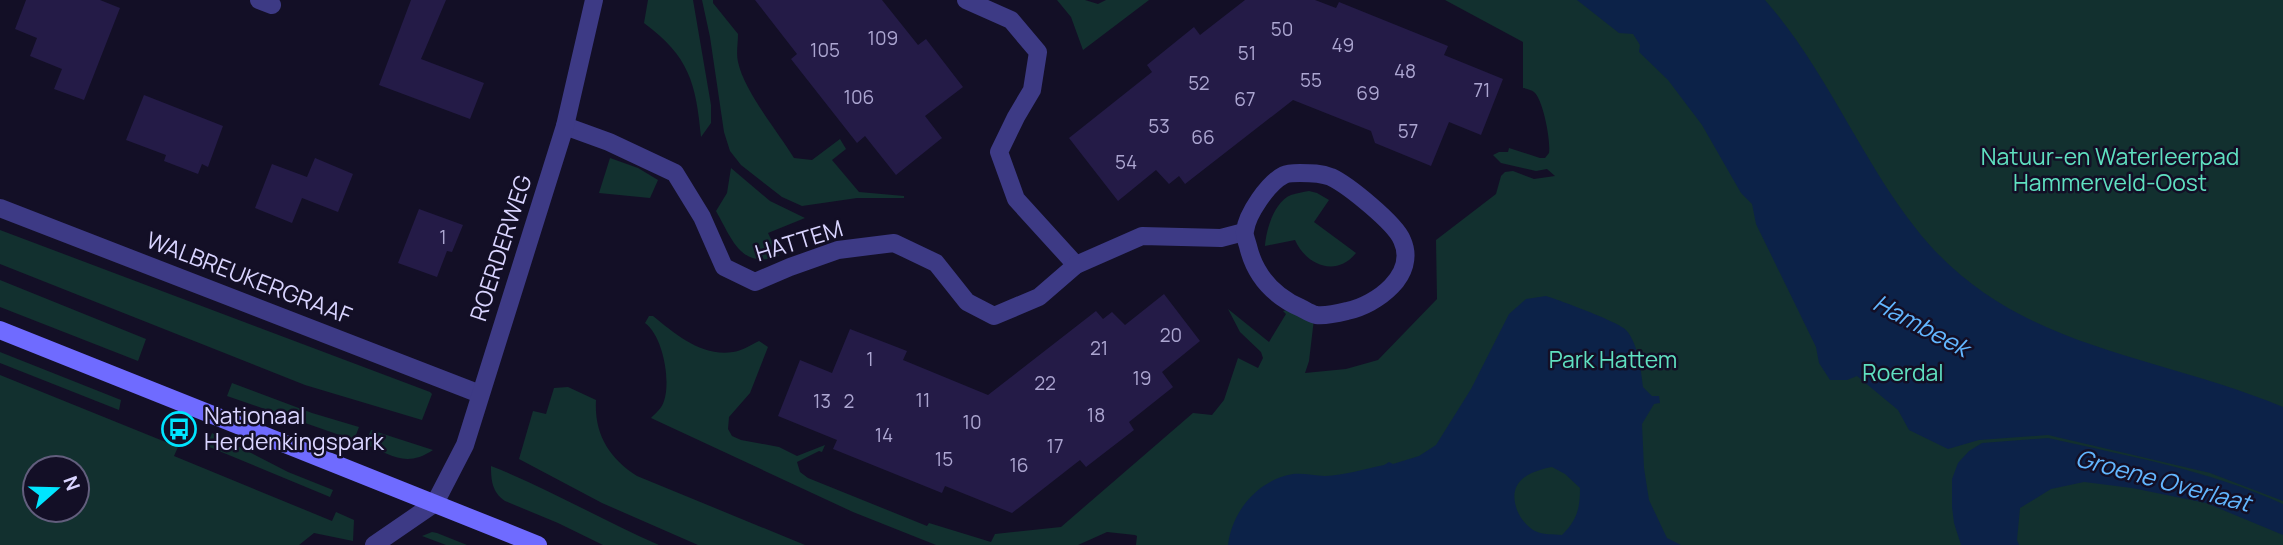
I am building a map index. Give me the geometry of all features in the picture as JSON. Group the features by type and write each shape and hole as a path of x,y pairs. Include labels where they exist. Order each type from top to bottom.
{"main road":[{"path":"0,330 538,545"}],"street":[{"name":"ROERDERWEG","path":"435,503 466,445 565,126 594,0"},
{"path":"966,0 1012,20 1038,52 1032,90 999,152 1016,199 1076,265"},
{"name":"HATTEM","path":"565,126 610,142 675,173 702,217 724,267 755,282 838,250 894,243 936,263 967,302 994,316 1039,297 1076,265 1142,236 1221,238 1244,232"},
{"path":"1318,173 1333,178 1377,211 1395,229 1403,242 1405,258 1392,287 1377,299 1349,311 1316,315 1285,302 1260,276 1244,232 1260,198 1271,185 1285,175 1318,173"},
{"name":"WALBREUKERGRAAF","path":"0,208 480,394"},
{"path":"374,545 435,503"}],"green space":[{"path":"648,0 693,0 711,105 711,123 701,137 693,86 688,72 671,47 644,23"},
{"path":"702,0 713,0 738,34 737,59 741,73 754,98 794,158 812,160 840,139 846,149 832,160 859,192 904,198 857,198 802,206 782,197 741,165 730,151 724,132"},
{"path":"1057,0 1085,0 1098,4 1106,0 1149,0 1083,50 1071,17"},
{"path":"1445,0 2283,0 2283,545 1136,545 1135,535 1107,532 1078,545 936,545 853,512 651,418 663,404 667,382 661,348 645,323 649,316 653,316 690,343 711,351 736,351 759,341 768,347 750,393 729,417 728,429 732,436 779,447 797,456 825,445 822,452 797,462 800,472 808,478 927,526 929,523 991,542 995,534 1061,527 1193,413 1212,415 1224,400 1238,358 1258,368 1263,358 1261,352 1240,332 1228,309 1269,342 1286,314 1283,311 1290,309 1314,319 1305,373 1346,369 1378,360 1437,299 1436,240 1496,194 1501,176 1505,172 1513,171 1534,179 1555,176 1547,169 1536,171 1501,163 1493,155 1508,152 1509,148 1540,158 1545,158 1549,153 1548,130 1540,103 1534,92 1523,88 1523,42"},
{"path":"610,158 638,168 658,180 650,198 599,193"},
{"path":"731,168 770,201 805,218 768,233 779,256 755,259 739,249 727,232 716,211 727,193"},
{"path":"1309,191 1329,200 1314,222 1356,253 1340,265 1314,262 1306,256 1295,240 1265,246 1269,225 1280,204 1291,195"},
{"path":"0,230 430,392 432,394 422,420 305,385 0,264"},
{"path":"0,280 146,339 138,361 0,307"},
{"path":"0,352 121,400 119,410 0,363"},
{"path":"0,375 178,447 174,456 332,521 336,512 354,520 353,541 314,533 299,545 0,545"},
{"path":"232,383 312,413 359,427 354,440 227,396"},
{"path":"568,387 596,400 598,424 605,444 618,461 637,476 805,545 698,545 602,503 519,459 533,411 546,414 554,388"},
{"path":"371,430 433,450 415,458 399,458 365,444"},
{"path":"212,433 288,472 333,490 330,497 207,446"},
{"path":"491,466 659,545 603,545 505,501 497,494 493,485"},
{"path":"432,532 467,545 446,545 422,536"}],"water":[{"name":"Hambeek","path":"1577,0 1765,0 1787,27 1825,84 1897,202 1917,230 1955,270 1996,301 2040,324 2087,343 2283,407 2283,501 2210,473 2048,435 1979,440 1948,449 1909,430 1898,410 1857,376 1847,380 1830,380 1819,363 1816,347 1756,224 1752,204 1741,193 1702,125 1668,80 1639,52 1640,45 1633,34 1619,33"},
{"path":"1546,296 1553,298 1621,326 1630,335 1638,357 1643,387 1652,396 1659,396 1660,403 1654,404 1642,424 1649,500 1667,538 1681,545 1228,545 1241,509 1258,490 1280,477 1293,474 1332,475 1389,462 1393,464 1419,456 1436,445 1471,389 1509,314 1526,299","holes":["1552,467 1565,474 1580,488 1574,519 1562,535 1535,531 1524,522 1517,510 1517,485 1527,475 1543,469"]},
{"name":"Groene Overlaat","path":"2048,438 2167,465 2255,492 2283,504 2283,535 2206,503 2132,488 2084,482 2051,489 2020,508 2017,540 2019,545 1961,545 1952,507 1952,479 1958,463 1969,451 1982,443"}],"building":[{"path":"26,0 100,0 120,8 84,100 54,89 62,69 30,56 37,38 15,29"},
{"path":"411,0 446,0 421,59 484,83 470,119 379,85"},
{"path":"755,0 882,0 918,45 926,39 963,87 925,116 942,138 896,175 865,136 857,143 791,59 797,54"},
{"path":"1245,0 1315,0 1336,8 1339,2 1448,46 1444,55 1503,79 1481,135 1449,122 1431,166 1375,143 1371,131 1293,100 1185,184 1179,176 1169,184 1156,170 1118,201 1069,138 1152,72 1147,65 1194,27 1200,35"},
{"path":"144,95 223,126 208,167 202,164 198,174 164,161 166,155 126,140"},
{"path":"315,158 353,174 338,212 302,198 292,223 255,208 272,164 307,177"},
{"path":"419,209 463,225 452,252 447,251 437,277 398,263"},
{"path":"1164,294 1200,341 1162,372 1173,387 1129,422 1134,430 1086,467 1080,460 1012,513 945,486 942,493 833,449 837,440 778,416 800,360 832,373 850,329 907,351 903,360 988,395 1096,311 1103,319 1112,312 1125,325"}],"place":[{"name":"Nationaal Herdenkingspark","path":"179,429"}],"park label":[{"name":"Natuur-en Waterleerpad Hammerveld-Oost","path":"2110,170"},
{"name":"Park Hattem","path":"1613,360"},
{"name":"Roerdal","path":"1903,373"}]}
